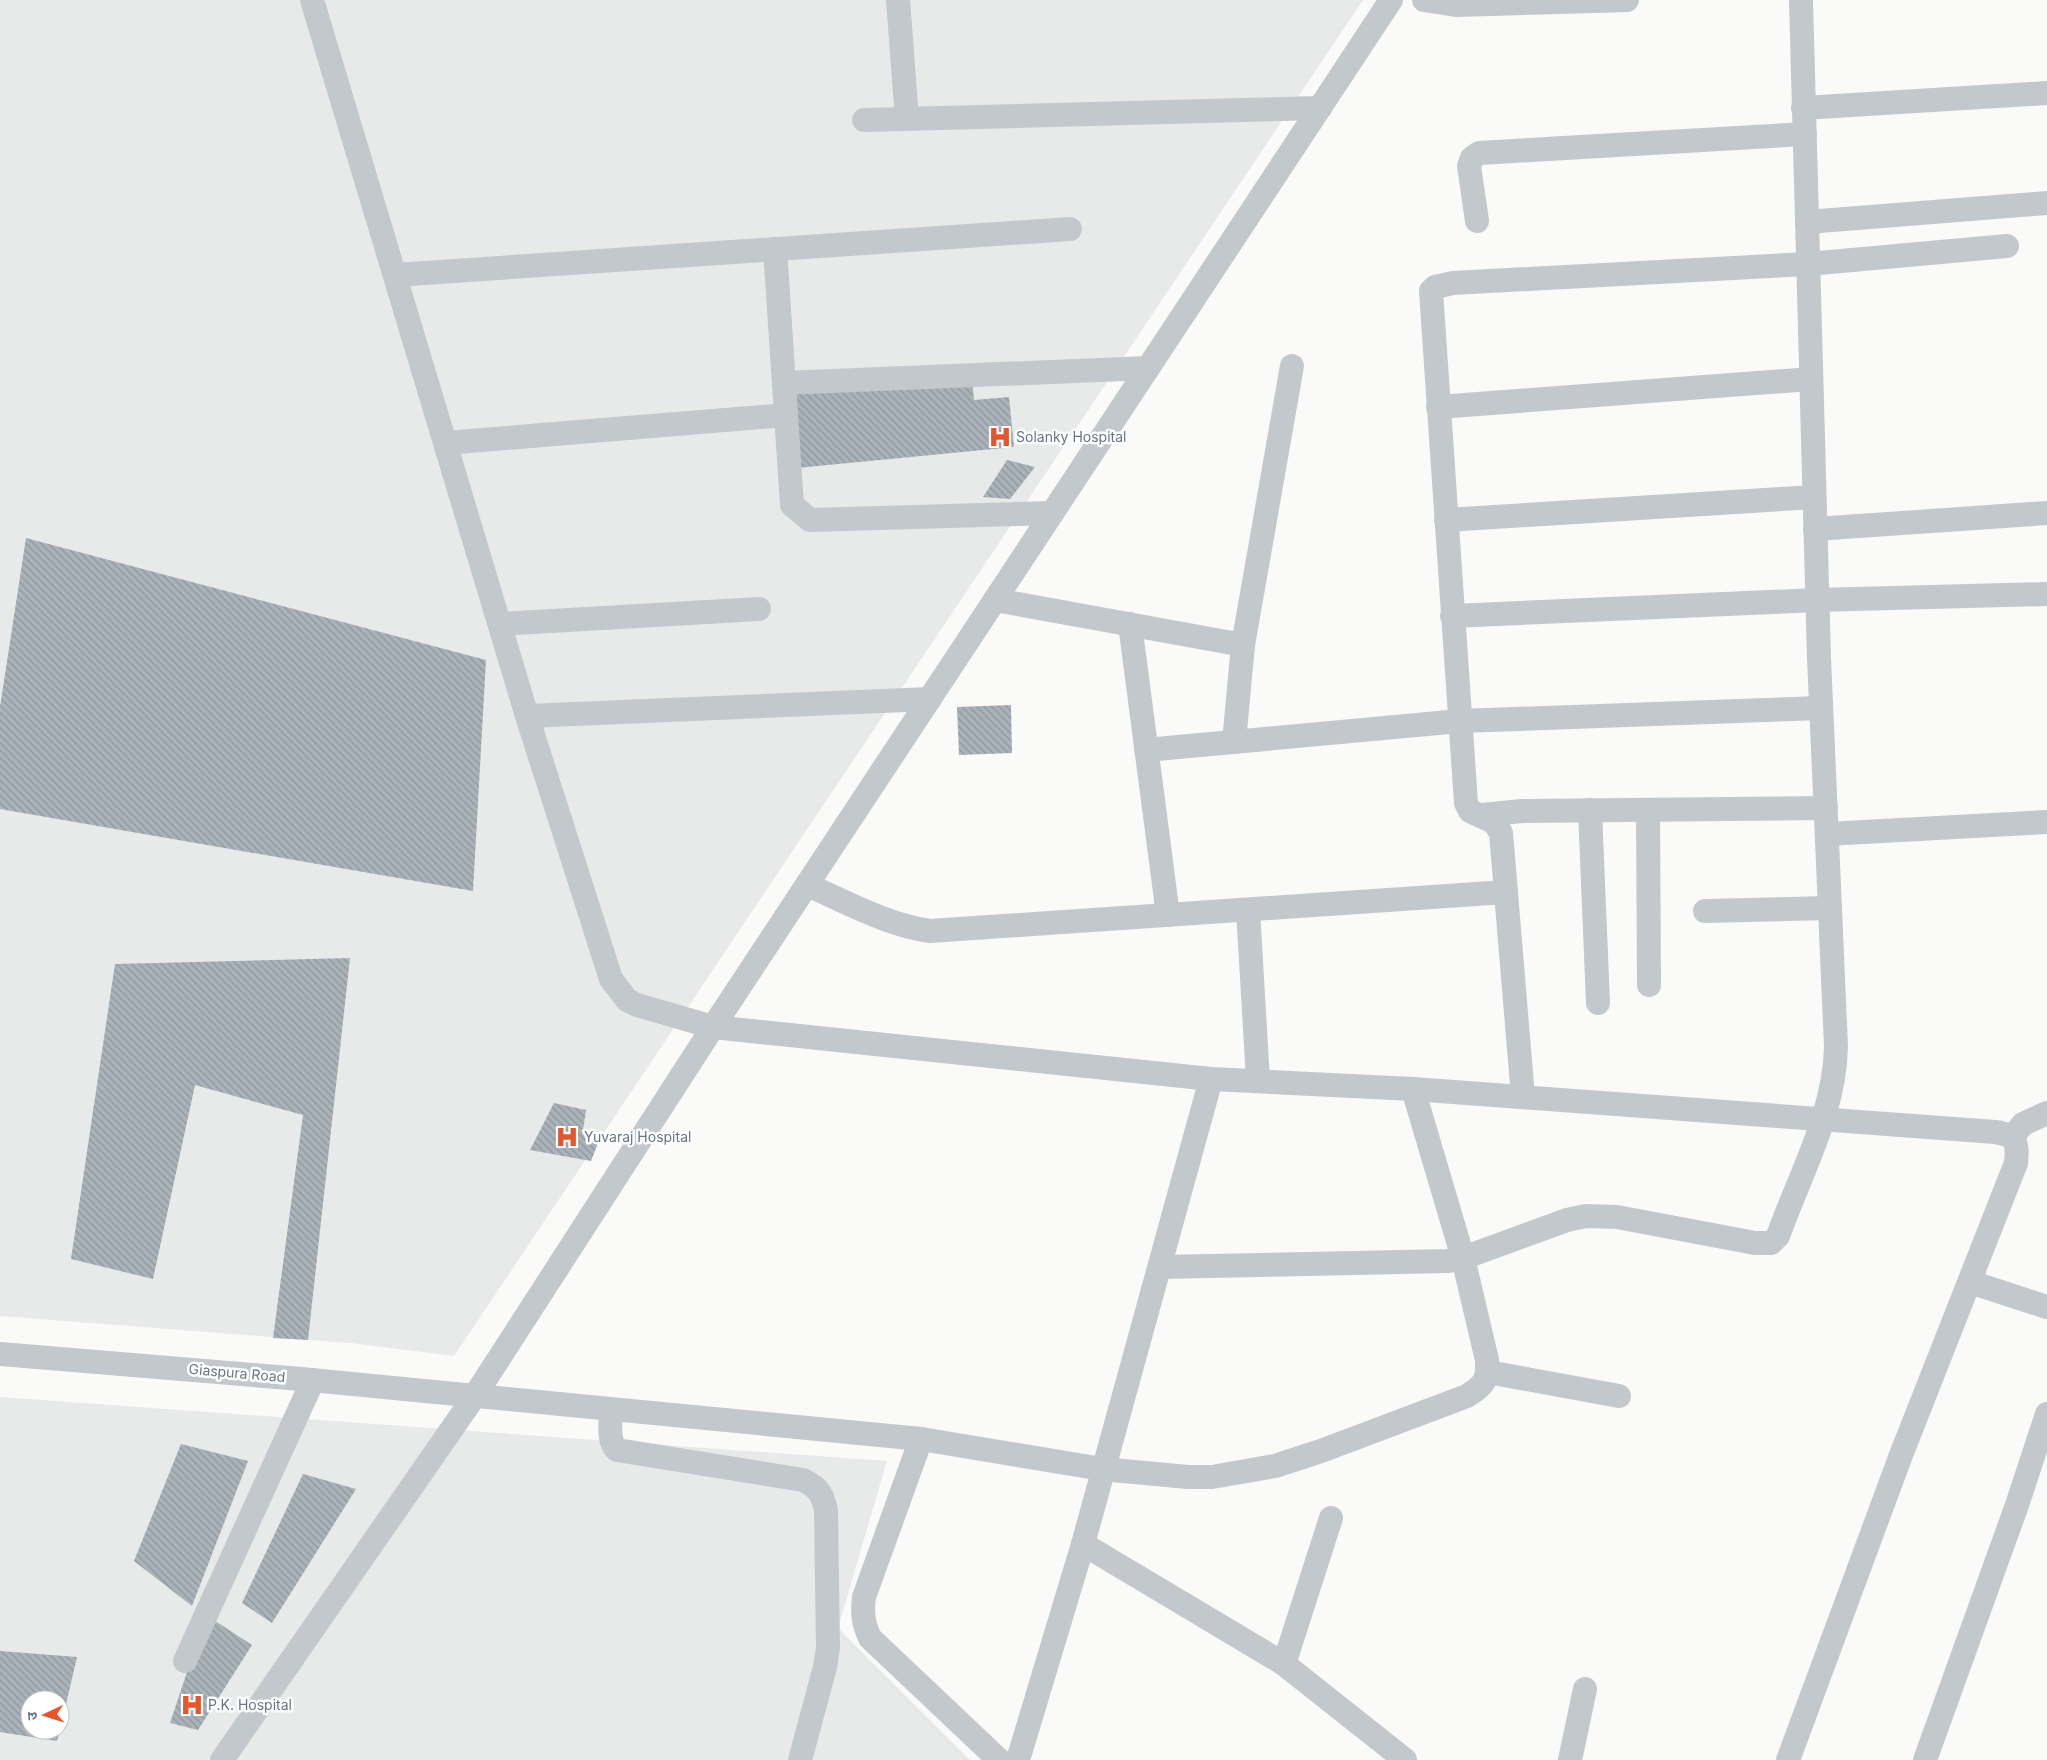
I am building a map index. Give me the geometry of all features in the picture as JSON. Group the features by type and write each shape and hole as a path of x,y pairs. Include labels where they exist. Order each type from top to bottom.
{"street":[{"path":"312,0 527,716 612,979 618,990 627,1000 637,1005 714,1027 1211,1078 1523,1097 1994,1132 2007,1134 2012,1137 2018,1150 2016,1163 1901,1455 1788,1760"},
{"path":"898,0 907,119"},
{"path":"222,1760 474,1397 807,885 1391,0"},
{"path":"1424,0 1456,5 1627,0"},
{"path":"1160,1266 1432,1262 1463,1258 1567,1220 1586,1216 1616,1217 1755,1243 1771,1242 1778,1236 1823,1120 1836,1061 1817,600 1801,0"},
{"path":"1803,108 2047,93"},
{"path":"864,120 1320,108"},
{"path":"1477,221 1469,166 1472,158 1480,153 1805,134"},
{"path":"1807,222 2047,203"},
{"path":"395,275 1070,229"},
{"path":"1523,1097 1501,833 1494,822 1470,811 1466,803 1431,291 1434,287 1452,283 1808,264 2007,246"},
{"path":"775,249 792,505 810,520 1052,513"},
{"path":"1234,742 1243,645 1292,366"},
{"path":"784,383 1148,368"},
{"path":"1438,407 1811,379"},
{"path":"446,443 786,415"},
{"path":"1446,520 1814,496"},
{"path":"1815,529 2047,513"},
{"path":"1452,616 1817,600 2047,594"},
{"path":"995,600 1243,645"},
{"path":"500,624 759,609"},
{"path":"1130,624 1168,915"},
{"path":"527,716 930,699"},
{"path":"1146,750 1460,721 1821,708"},
{"path":"1482,815 1522,811 1826,808"},
{"path":"1590,810 1598,1003"},
{"path":"1648,810 1649,985"},
{"path":"1827,834 2047,822"},
{"path":"807,885 892,921 930,931 1506,892"},
{"path":"1705,912 1830,908"},
{"path":"1248,910 1258,1080"},
{"path":"1018,1760 1083,1544 1102,1469 1211,1078"},
{"path":"1413,1089 1463,1258 1487,1360 1488,1372 1618,1396"},
{"path":"2012,1137 2023,1124 2047,1113"},
{"path":"1970,1282 2047,1307"},
{"name":"Giaspura Road","path":"0,1354 313,1380 921,1439 1102,1469 1188,1477 1212,1477 1275,1466 1321,1451 1467,1396 1486,1382 1488,1372"},
{"path":"185,1661 313,1380"},
{"path":"611,1410 611,1438 613,1446 617,1450 803,1480 816,1487 823,1497 826,1510 828,1648 826,1667 800,1760"},
{"path":"1925,1760 2018,1506 2047,1414"},
{"path":"921,1439 864,1597 862,1614 870,1638 998,1760"},
{"path":"1284,1664 1331,1518"},
{"path":"1083,1544 1284,1664 1405,1760"},
{"path":"1570,1760 1586,1689"}],"shaded area":[{"path":"0,0 1363,0 454,1356 350,1343 0,1316"},
{"path":"0,1397 887,1461 838,1628 970,1760 0,1760"}],"building":[{"path":"971,370 974,400 1009,397 1014,447 797,468 789,388"},
{"path":"1007,460 1035,467 1010,499 983,497"},
{"path":"26,538 486,660 473,891 0,809 0,707"},
{"path":"1011,705 1012,753 959,755 957,707"},
{"path":"350,958 308,1340 273,1338 303,1115 195,1085 153,1279 71,1259 115,964"},
{"path":"554,1103 586,1110 583,1130 602,1133 591,1161 530,1150"},
{"path":"181,1444 248,1461 192,1606 134,1561"},
{"path":"303,1474 356,1489 272,1623 242,1603"},
{"path":"206,1615 252,1645 198,1730 170,1723"},
{"path":"0,1651 77,1657 69,1690 20,1690 20,1735 0,1732"}],"place":[{"name":"Solanky Hospital","path":"1000,437"},
{"name":"Yuvaraj Hospital","path":"567,1137"},
{"name":"P.K. Hospital","path":"192,1705"}]}
